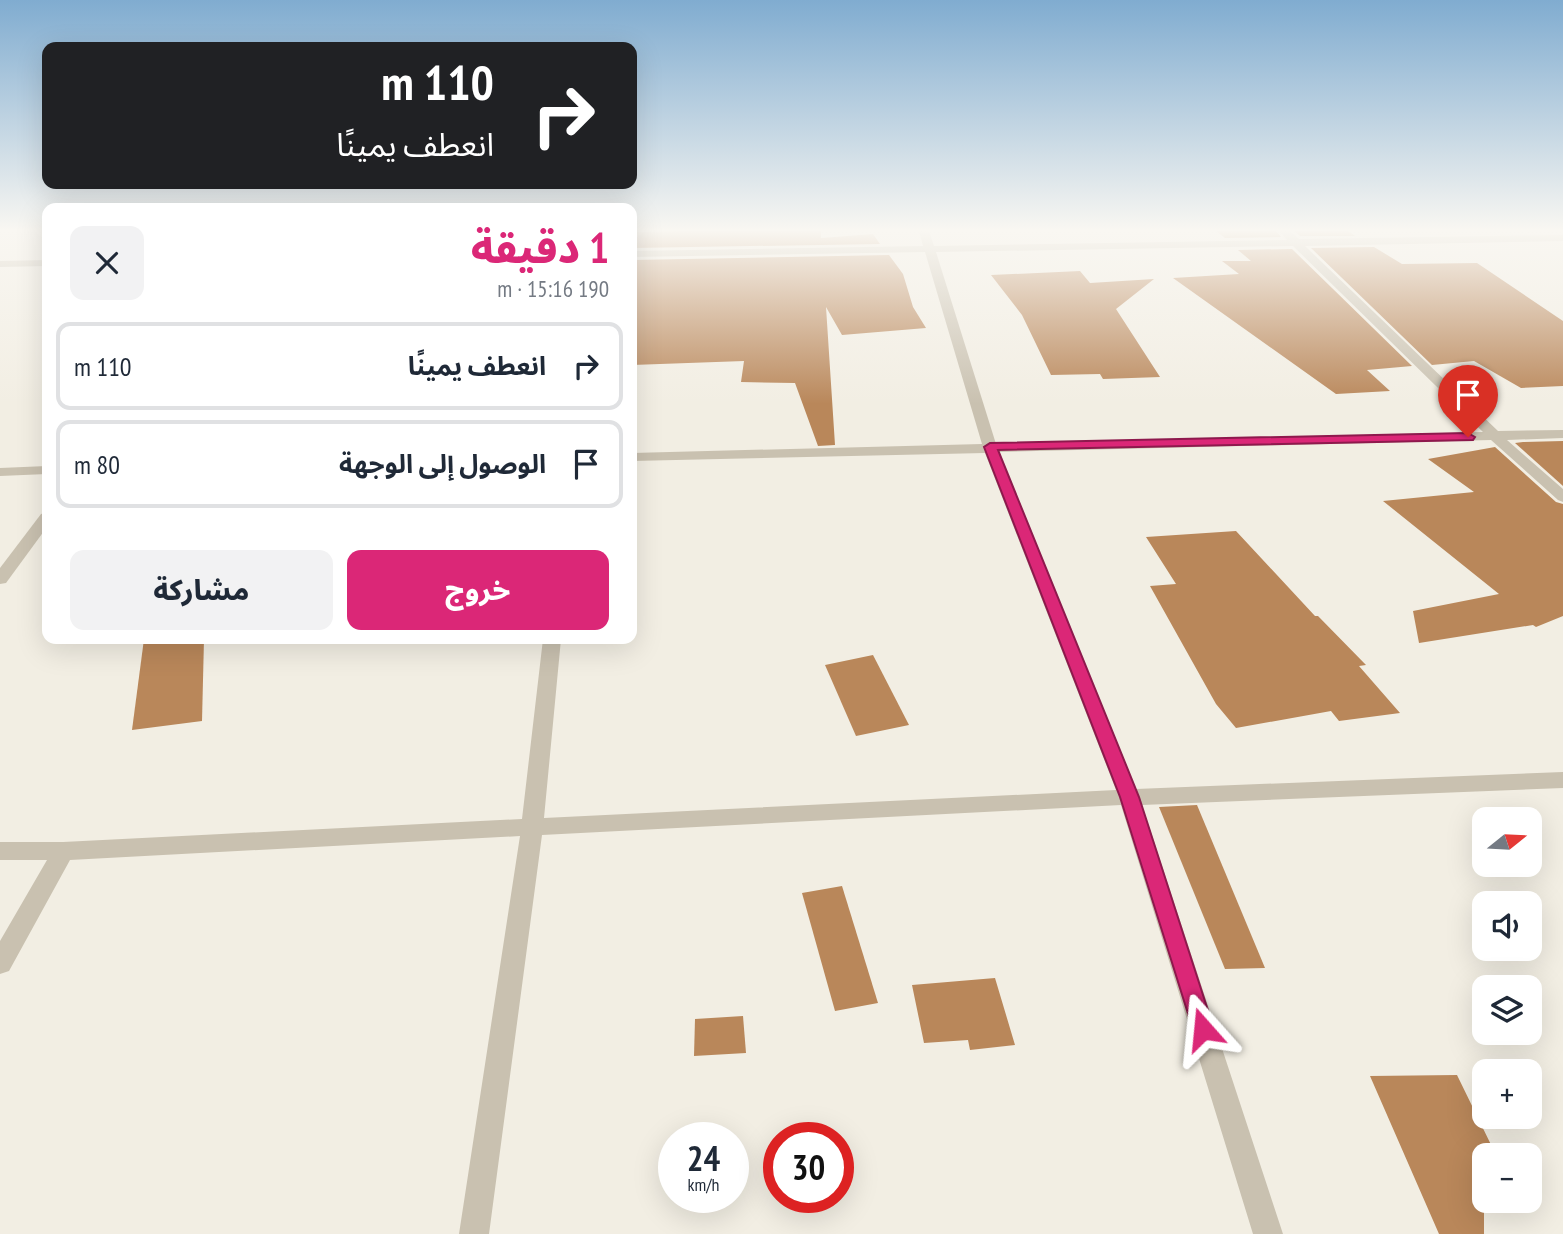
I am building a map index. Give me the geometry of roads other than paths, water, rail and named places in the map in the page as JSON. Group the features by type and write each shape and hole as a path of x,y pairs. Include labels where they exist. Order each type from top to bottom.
{"street":[{"path":"942,289 990,447 1129,797 1268,1234"},
{"path":"1345,289 1495,436 1563,497"},
{"path":"637,457 1563,434"},
{"path":"0,471 42,470"},
{"path":"0,579 42,524"},
{"path":"474,1234 532,827 551,644"},
{"path":"0,851 63,851 1129,797 1563,780"},
{"path":"0,962 63,851"}]}
